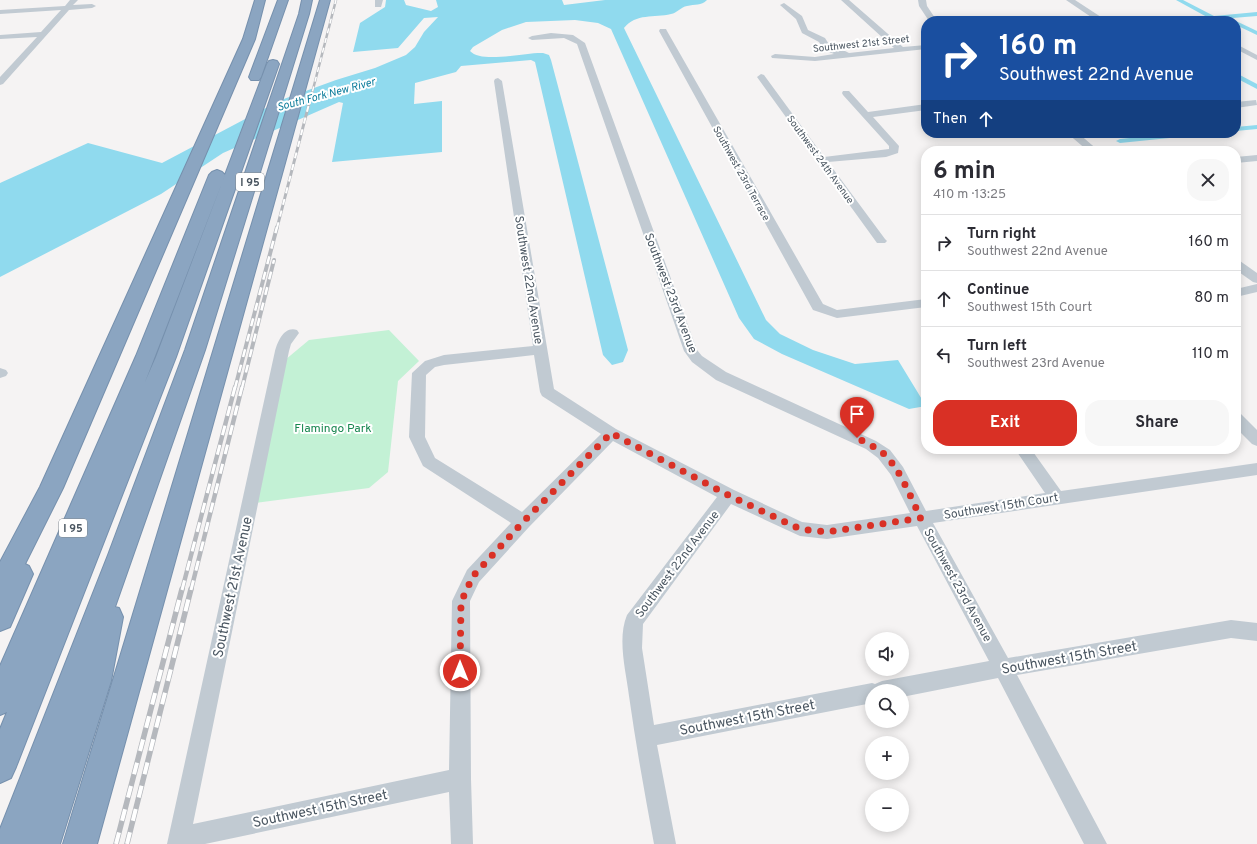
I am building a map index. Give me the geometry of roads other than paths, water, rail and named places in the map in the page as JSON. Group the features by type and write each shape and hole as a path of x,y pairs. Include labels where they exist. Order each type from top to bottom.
{"highway":[{"path":"0,588 51,488 246,47 255,22 260,0"},
{"path":"275,0 296,8"},
{"path":"283,0 296,8"},
{"path":"80,844 323,6"},
{"path":"251,86 272,34 269,22 296,8"},
{"path":"0,768 166,357 245,122 296,8"},
{"path":"11,844 121,555 188,351 296,8"},
{"name":"I 95","path":"0,700 245,122"},
{"path":"0,837 188,351"},
{"path":"0,618 30,551 51,488"},
{"path":"43,844 96,681 121,555"}],"street":[{"path":"0,82 41,34 74,0"},
{"path":"845,0 901,50"},
{"path":"922,0 923,6 930,16"},
{"path":"1070,0 1095,16"},
{"path":"10,11 19,4"},
{"path":"784,5 799,18 805,32 822,40 827,48 834,52 880,52"},
{"path":"0,12 92,6"},
{"name":"Southwest 23rd Terrace","path":"663,31 818,307 837,314 921,306"},
{"path":"0,37 41,34"},
{"name":"Southwest 23rd Avenue","path":"532,38 568,36 576,38 581,43 691,351 697,360 721,376 870,444 884,454 897,471 1096,844"},
{"name":"Southwest 21st Street","path":"775,56 815,59 921,48"},
{"path":"1241,49 1257,58"},
{"path":"0,66 15,65"},
{"name":"Southwest 24th Avenue","path":"761,77 881,241"},
{"name":"Southwest 22nd Avenue","path":"498,81 539,350 547,392 611,433 728,495 634,621 632,648 645,737 665,844"},
{"path":"821,160 886,154 894,151 894,146 846,93"},
{"path":"1241,104 1256,103"},
{"path":"866,115 921,108"},
{"path":"1078,138 1088,146"},
{"path":"1241,160 1257,158"},
{"path":"1241,268 1257,279"},
{"path":"1241,293 1257,288"},
{"name":"Southwest 21st Avenue","path":"179,841 282,351 284,343 292,333"},
{"path":"523,522 429,462 417,436 419,373 430,364 444,360 539,350"},
{"path":"1241,423 1257,440"},
{"path":"462,844 460,779 461,602 473,576 523,522 611,433"},
{"path":"1026,454 1056,497"},
{"name":"Southwest 15th Court","path":"728,495 800,529 827,532 1056,497 1257,469"},
{"name":"Southwest 15th Street","path":"909,686 1003,668 1231,629 1257,632"},
{"name":"Southwest 15th Street","path":"645,737 865,694"},
{"name":"Southwest 15th Street","path":"179,841 460,779"}],"water":[{"name":"South Fork New River","path":"386,0 404,0 406,5 431,11 438,7 436,0 562,0 564,5 605,0 707,0 700,4 690,5 671,14 634,20 624,28 766,320 780,334 813,350 855,364 898,360 921,398 921,407 909,409 782,354 754,339 739,318 611,29 598,23 575,20 526,22 502,30 473,47 470,51 476,55 484,57 535,53 549,55 628,350 623,362 612,365 603,355 535,62 531,60 461,66 456,72 415,83 414,104 442,101 442,152 332,162 343,103 339,102 223,153 161,194 0,277 0,183 88,143 162,163 281,100 336,80 375,68 406,55 415,47 424,32 438,17 424,18 398,48 353,52 360,23 385,7"}],"waterway":[{"path":"1179,0 1210,16"},
{"path":"1234,16 1257,14"},
{"path":"1241,25 1257,33"},
{"path":"1241,78 1257,87"},
{"path":"1241,129 1257,127"},
{"path":"1120,141 1150,138"}],"railway":[{"path":"310,101 336,0"},
{"path":"277,228 310,100"},
{"path":"235,388 277,227"},
{"path":"242,388 274,260"},
{"path":"182,590 235,387"},
{"path":"191,590 242,387"},
{"path":"116,844 182,589"},
{"path":"127,844 191,589"}],"park label":[{"name":"Flamingo Park","path":"333,428"}]}
